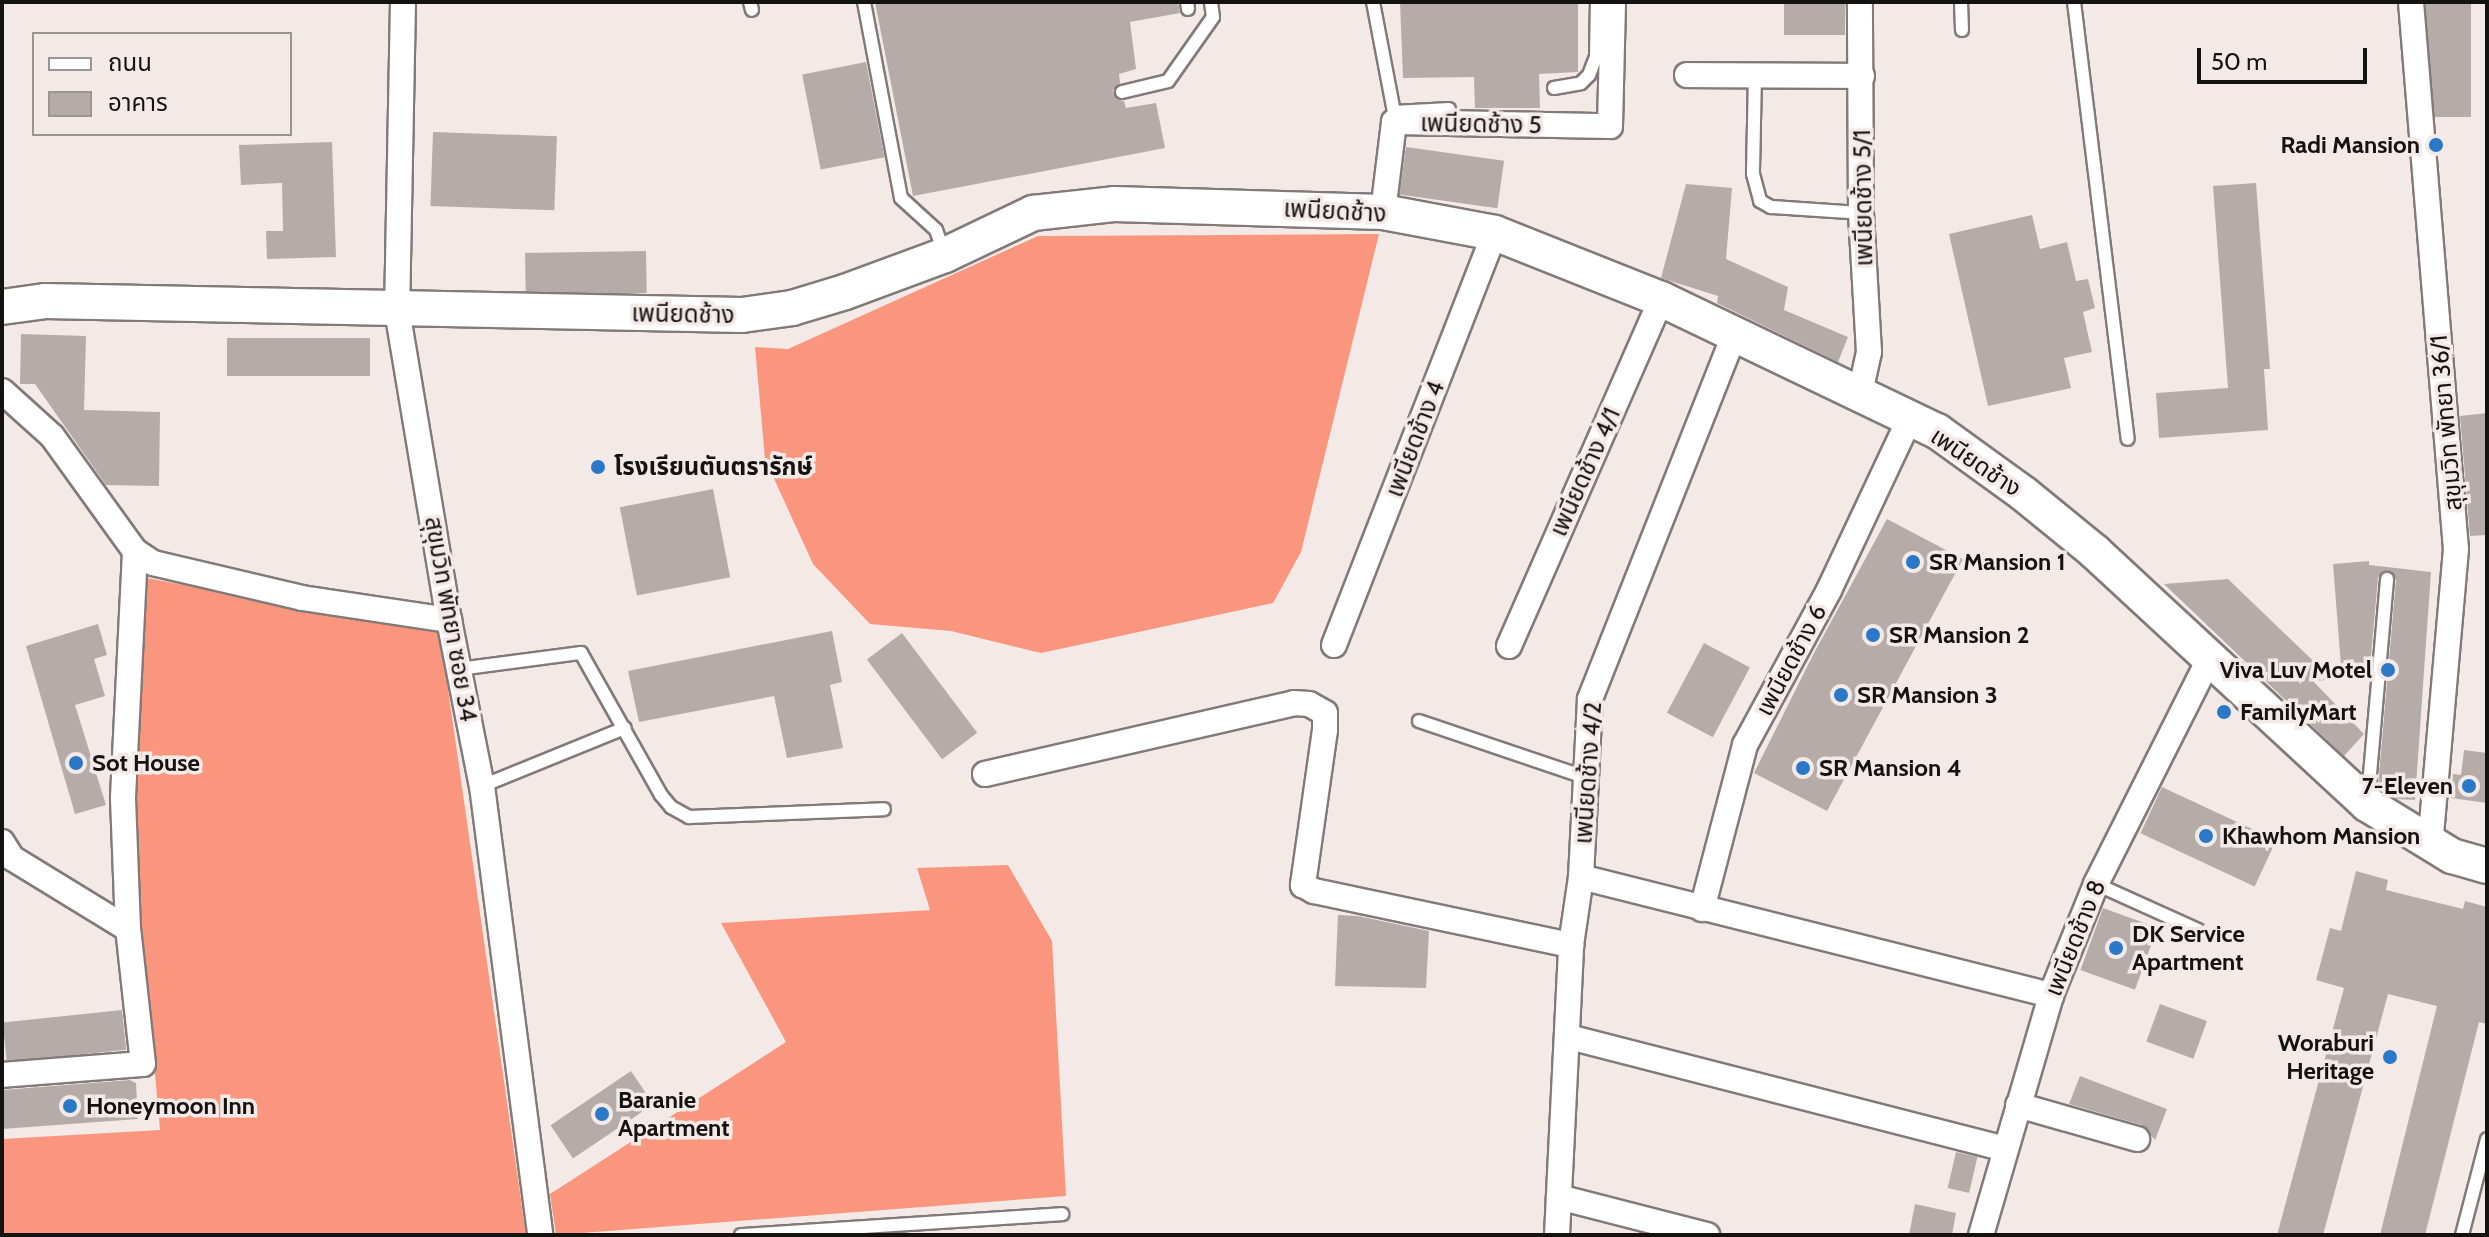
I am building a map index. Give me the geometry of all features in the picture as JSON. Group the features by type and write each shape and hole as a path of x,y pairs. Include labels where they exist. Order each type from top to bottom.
{"street":[{"name":"สุขุมวิท พัทยา ซอย 34","path":"403,2 397,310 449,620 482,786 540,1235"},
{"name":"เพนียดช้าง 5","path":"1383,212 1394,122 1610,126 1613,2"},
{"name":"เพนียดช้าง 5/1","path":"1860,2 1861,213 1869,352 1860,393"},
{"name":"สุขุมวิท พัทยา 36/1","path":"2411,2 2456,549 2430,844"},
{"path":"1687,75 1862,76"},
{"name":"เพนียดช้าง","path":"2,307 45,301 742,315 792,308 945,255 1033,213 1114,204 1383,212 1495,233 1661,299 1937,431 2024,494 2095,552 2367,804 2452,856 2487,866"},
{"name":"เพนียดช้าง 4","path":"1334,645 1495,233"},
{"name":"เพนียดช้าง 4/1","path":"1509,646 1661,299"},
{"name":"เพนียดช้าง 4/2","path":"1557,1235 1569,1037 1571,945 1581,877 1590,699 1734,336"},
{"path":"2,391 52,436 135,551 153,563 302,598 449,620"},
{"name":"เพนียดช้าง 6","path":"1702,909 1745,745 1829,590 1909,420"},
{"path":"2,1075 143,1064 128,929 123,797 135,551"},
{"name":"เพนียดช้าง 8","path":"1981,1235 2051,995 2096,884 2210,657"},
{"path":"985,774 1294,703 1309,704 1325,713 1325,730 1303,885 1314,891 1571,945"},
{"path":"2,842 12,858 128,929"},
{"path":"1581,877 2051,995"},
{"path":"1569,1037 2005,1149"},
{"path":"2018,1105 2137,1139"},
{"path":"1559,1197 1707,1235"}],"lane":[{"path":"864,2 901,198 936,230 945,255"},
{"path":"1122,92 1168,81 1213,17 1211,2"},
{"path":"1373,2 1394,112 1449,109"},
{"path":"1554,88 1581,83 1589,75 1596,57 1597,2"},
{"path":"1961,2 1962,30"},
{"path":"2074,2 2128,439"},
{"path":"1755,75 1753,174 1760,201 1771,207 1861,213"},
{"path":"2367,804 2387,579"},
{"path":"459,669 581,653 661,795 671,807 689,817 884,809"},
{"path":"1419,721 1584,777"},
{"path":"482,786 625,728"},
{"path":"2096,884 2198,930"},
{"path":"2462,1235 2487,1139"},
{"path":"741,1235 1062,1214"}],"shaded area":[{"path":"1379,234 1301,552 1273,603 1041,653 951,631 870,624 813,564 765,459 755,347 788,349 1038,236"},
{"path":"147,578 440,633 526,1235 2,1235 2,1139 160,1130 134,842"},
{"path":"1008,865 1052,941 1066,1196 556,1235 550,1194 786,1042 721,923 930,910 917,868"}],"building":[{"path":"875,2 1178,2 1180,13 1130,22 1136,69 1119,74 1120,83 1113,90 1116,99 1124,101 1126,108 1156,103 1165,148 913,196"},
{"path":"1400,2 1578,2 1578,72 1539,74 1540,108 1475,108 1474,77 1403,78"},
{"path":"1784,2 1845,2 1845,35 1784,35"},
{"path":"2426,2 2471,2 2471,117 2426,117"},
{"path":"866,62 885,157 821,170 802,74"},
{"path":"433,132 557,136 554,210 430,206"},
{"path":"332,142 336,257 267,259 266,231 283,231 282,183 241,185 239,145"},
{"path":"1406,147 1504,161 1497,208 1399,195"},
{"path":"2256,183 2270,369 2264,369 2268,430 2159,438 2156,393 2228,388 2213,186"},
{"path":"1686,184 1732,188 1726,259 1788,287 1784,310 1848,337 1838,362 1717,303 1718,296 1661,278"},
{"path":"2032,215 2040,249 2067,242 2076,281 2088,279 2095,308 2083,312 2092,352 2064,358 2071,388 1988,406 1949,234"},
{"path":"646,251 647,293 526,295 525,253"},
{"path":"21,334 86,336 84,410 160,412 159,486 106,485 35,384 20,384"},
{"path":"227,338 370,338 370,376 227,376"},
{"path":"2487,413 2487,535 2470,536 2460,416"},
{"path":"713,489 730,577 637,595 620,507"},
{"path":"1887,519 1963,559 1827,811 1754,773 1814,653"},
{"path":"2369,561 2369,565 2431,572 2415,800 2397,799 2386,792 2387,787 2378,786 2396,580 2391,571 2383,571 2378,578 2369,677 2342,679 2333,564"},
{"path":"2228,579 2333,680 2313,681 2364,734 2344,756 2164,584"},
{"path":"98,624 107,655 94,659 105,696 75,705 106,805 75,814 26,646"},
{"path":"832,631 842,682 830,685 843,748 787,758 774,696 639,722 628,671"},
{"path":"902,633 977,733 942,759 867,659"},
{"path":"1704,643 1750,667 1713,737 1667,713"},
{"name":"7-Eleven","path":"2464,750 2487,753 2487,803 2451,798 2453,774 2461,775"},
{"name":"Khawhom Mansion","path":"2162,787 2276,840 2255,886 2140,833"},
{"path":"2356,871 2388,880 2386,890 2463,909 2465,901 2487,907 2487,1024 2479,1022 2425,1235 2380,1235 2437,1006 2388,994 2323,1235 2277,1235 2344,988 2316,980 2330,928 2341,931"},
{"name":"DK Service Apartment","path":"2103,908 2158,928 2135,990 2080,970"},
{"path":"1338,915 1358,916 1429,931 1426,988 1335,986"},
{"path":"2160,1004 2207,1021 2193,1059 2146,1042"},
{"path":"122,1010 126,1050 7,1062 3,1023"},
{"name":"Baranie Apartment","path":"631,1071 653,1104 573,1158 551,1125"},
{"path":"2080,1076 2167,1109 2155,1140 2142,1125 2069,1104"},
{"name":"Honeymoon Inn","path":"130,1080 136,1083 138,1119 2,1129 2,1090"},
{"path":"1956,1152 1977,1157 1969,1193 1948,1188"},
{"path":"1915,1204 1956,1213 1952,1235 1909,1235"}],"place":[{"name":"Radi Mansion","path":"2436,145"},
{"name":"โรงเรียนตันตรารักษ์","path":"598,467"},
{"name":"SR Mansion 1","path":"1913,562"},
{"name":"SR Mansion 2","path":"1873,635"},
{"name":"Viva Luv Motel","path":"2388,670"},
{"name":"SR Mansion 3","path":"1841,695"},
{"name":"FamilyMart","path":"2224,712"},
{"name":"Sot House","path":"76,763"},
{"name":"SR Mansion 4","path":"1803,768"},
{"name":"7-Eleven","path":"2469,786"},
{"name":"Khawhom Mansion","path":"2206,836"},
{"name":"DK Service Apartment","path":"2116,948"},
{"name":"Woraburi Heritage","path":"2390,1057"},
{"name":"Honeymoon Inn","path":"70,1106"},
{"name":"Baranie Apartment","path":"602,1114"}]}
